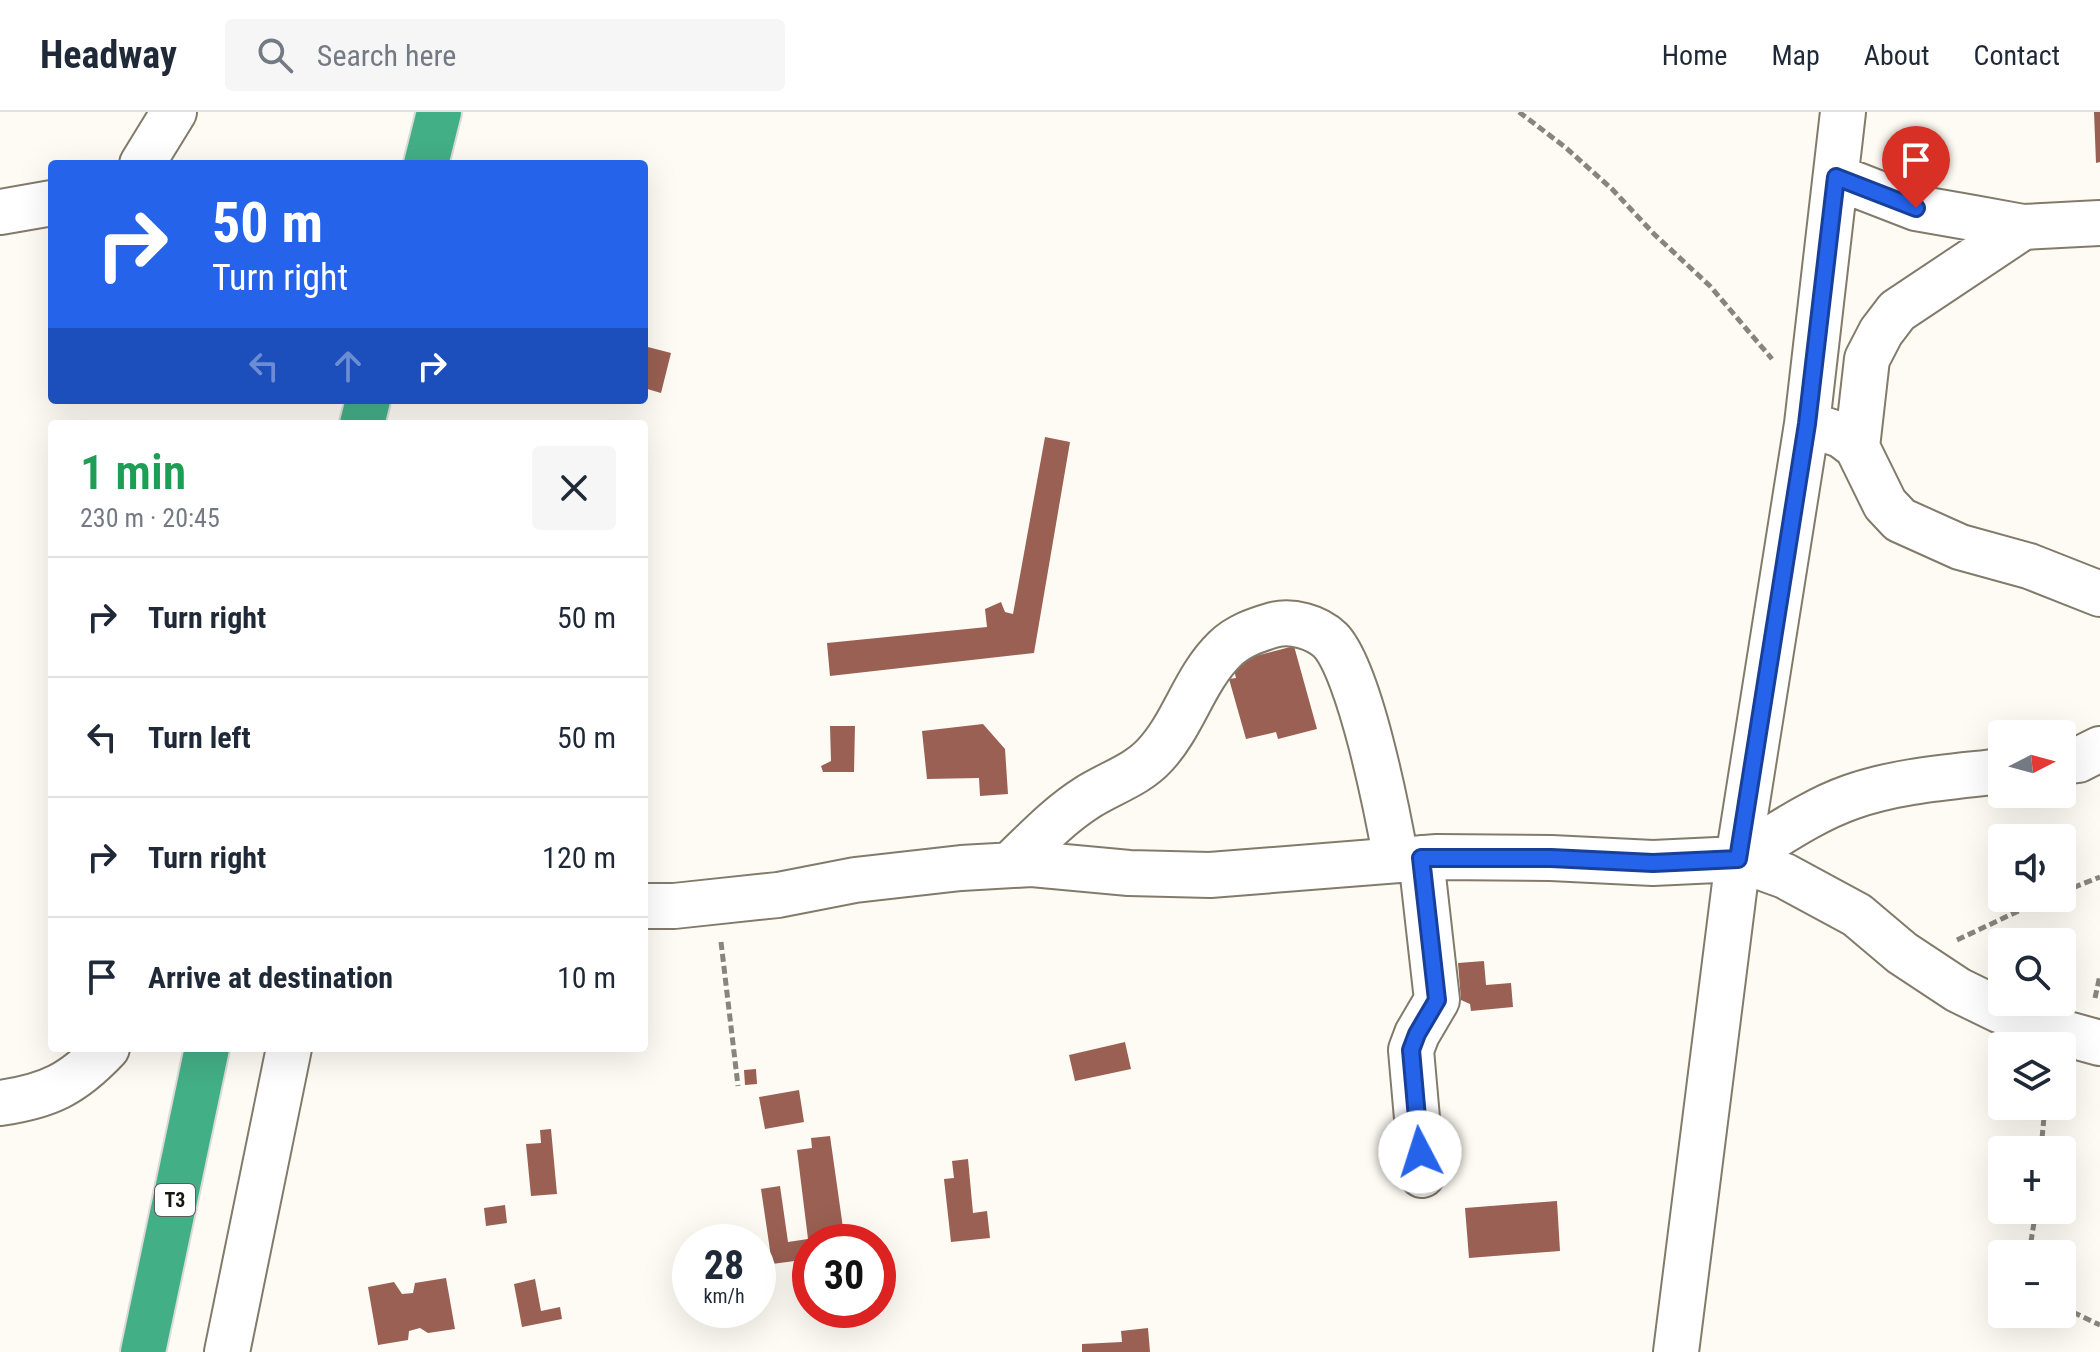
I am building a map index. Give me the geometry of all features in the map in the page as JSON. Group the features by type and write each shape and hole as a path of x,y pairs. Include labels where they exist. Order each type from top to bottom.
{"highway":[{"path":"427,160 439,112"},
{"name":"T3","path":"143,1352 206,1052"}],"street":[{"path":"144,160 174,112"},
{"path":"1676,1352 1738,859 1808,409 1843,112"},
{"path":"1836,177 1916,208 2023,227 2100,223"},
{"path":"0,212 48,204"},
{"path":"1857,447 1867,359 1881,332 1897,311 2023,227"},
{"path":"1808,409 1857,447 1885,504 1900,520 1960,547 2029,566 2100,594"},
{"path":"1010,865 1057,820 1154,757 1181,718 1205,674 1226,648 1252,631 1281,623 1309,627 1331,641 1350,677 1386,808 1409,859 1437,1000 1411,1050 1422,1175"},
{"path":"2076,760 2100,749"},
{"path":"1738,859 1812,815 1851,797 1888,787 1988,772"},
{"path":"648,906 714,902 778,895 855,880 1032,864 1129,873 1210,875 1409,859 1551,858 1653,863 1738,859 1785,876 1857,915 1914,961 1958,990 2049,1029 2100,1043"},
{"path":"0,1103 57,1089 84,1073 103,1052"},
{"path":"227,1352 288,1052"}],"path":[{"path":"1519,112 1612,189 1654,234 1710,286 1774,361 1808,409"},
{"path":"2076,886 2100,877"},
{"path":"714,902 738,1086"},
{"path":"1914,961 2017,912"},
{"path":"2076,1314 2100,1325"}],"building":[{"path":"2094,112 2100,112 2100,162 2096,163"},
{"path":"648,347 671,353 661,393 648,389"},
{"path":"1045,437 1070,442 1034,653 830,676 827,643 987,627 985,609 1001,602 1005,612 1013,614"},
{"path":"1294,646 1317,729 1278,739 1276,732 1246,739 1229,679 1236,678 1232,662"},
{"path":"983,724 1005,749 1008,794 980,796 979,778 927,779 922,731"},
{"path":"830,726 855,726 854,772 823,772 821,766 831,761"},
{"path":"1484,961 1486,985 1511,983 1513,1007 1471,1011 1470,1004 1461,1000 1458,963"},
{"path":"1125,1042 1131,1069 1075,1081 1069,1055"},
{"path":"756,1069 757,1084 745,1085 744,1070"},
{"path":"799,1090 804,1122 765,1129 759,1097"},
{"path":"551,1129 557,1194 531,1196 526,1144 541,1143 540,1130"},
{"path":"830,1136 842,1224 806,1224 797,1150 812,1148 811,1138"},
{"path":"968,1159 973,1213 987,1211 990,1238 951,1242 944,1179 954,1178 952,1161"},
{"path":"780,1186 788,1242 792,1241 792,1261 776,1263 776,1224 766,1224 761,1189"},
{"path":"1557,1201 1560,1251 1469,1258 1465,1208"},
{"path":"505,1205 507,1223 486,1226 484,1208"},
{"path":"446,1278 455,1329 428,1333 420,1328 409,1331 408,1340 378,1345 368,1287 394,1282 402,1294 413,1293 415,1283"},
{"path":"535,1279 541,1311 560,1307 562,1319 522,1327 514,1284"},
{"path":"1148,1328 1150,1352 1082,1352 1082,1344 1122,1342 1121,1331"}],"route":[{"path":"1420,1152 1411,1050 1437,1000 1421,858 1551,858 1653,863 1738,859 1807,424 1836,177 1916,208"}]}
